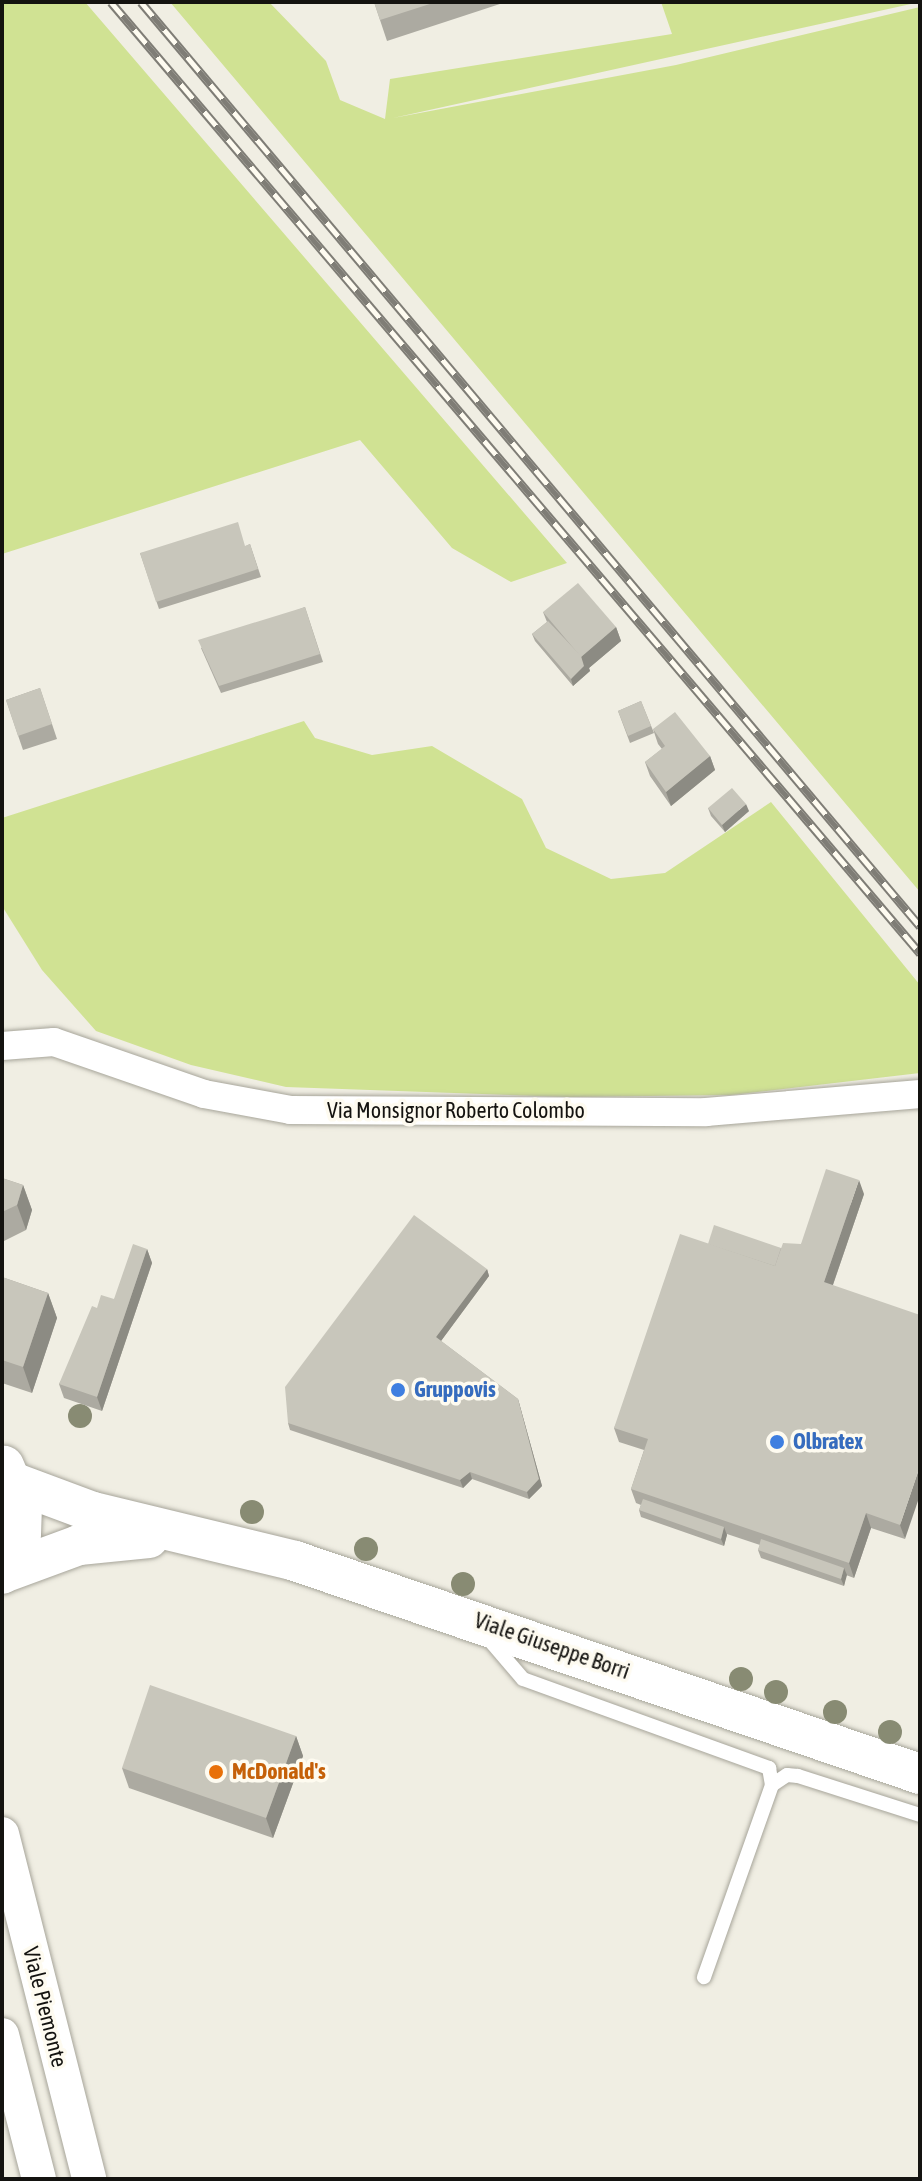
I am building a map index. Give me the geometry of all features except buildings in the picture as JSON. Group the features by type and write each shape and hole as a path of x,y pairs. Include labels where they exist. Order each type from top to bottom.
{"main road":[{"name":"Viale Giuseppe Borri","path":"8,1473 81,1508 180,1536 295,1561 920,1774"},
{"name":"Viale Giuseppe Borri","path":"2,1573 21,1534 22,1508 8,1473"},
{"name":"Viale Giuseppe Borri","path":"2,1573 79,1545 180,1536"}],"street":[{"name":"Via Monsignor Roberto Colombo","path":"2,1046 54,1042 204,1094 290,1110 706,1112 920,1094"},
{"name":"Viale Piemonte","path":"2,1834 89,2179"},
{"path":"2,2035 39,2179"}],"lane":[{"path":"475,1620 516,1676 761,1762 770,1770 772,1785 704,1977"},
{"path":"772,1785 782,1776 798,1776 920,1815"}],"green space":[{"path":"2,2 85,2 567,563 511,582 452,548 360,440 2,554"},
{"path":"170,2 269,2 326,61 340,100 385,119 390,79 672,34 661,2 920,2 393,118 676,65 920,7 920,892"},
{"path":"304,721 315,738 372,755 432,746 522,799 546,848 611,879 665,873 771,802 920,985 920,1073 731,1095 567,1097 286,1087 191,1065 96,1031 42,970 2,906 2,818"}],"railway":[{"path":"111,2 920,953"},
{"path":"141,2 920,926"}],"place":[{"name":"Gruppovis","path":"398,1390"},
{"name":"Olbratex","path":"777,1442"},
{"name":"McDonald's","path":"216,1772"}]}
